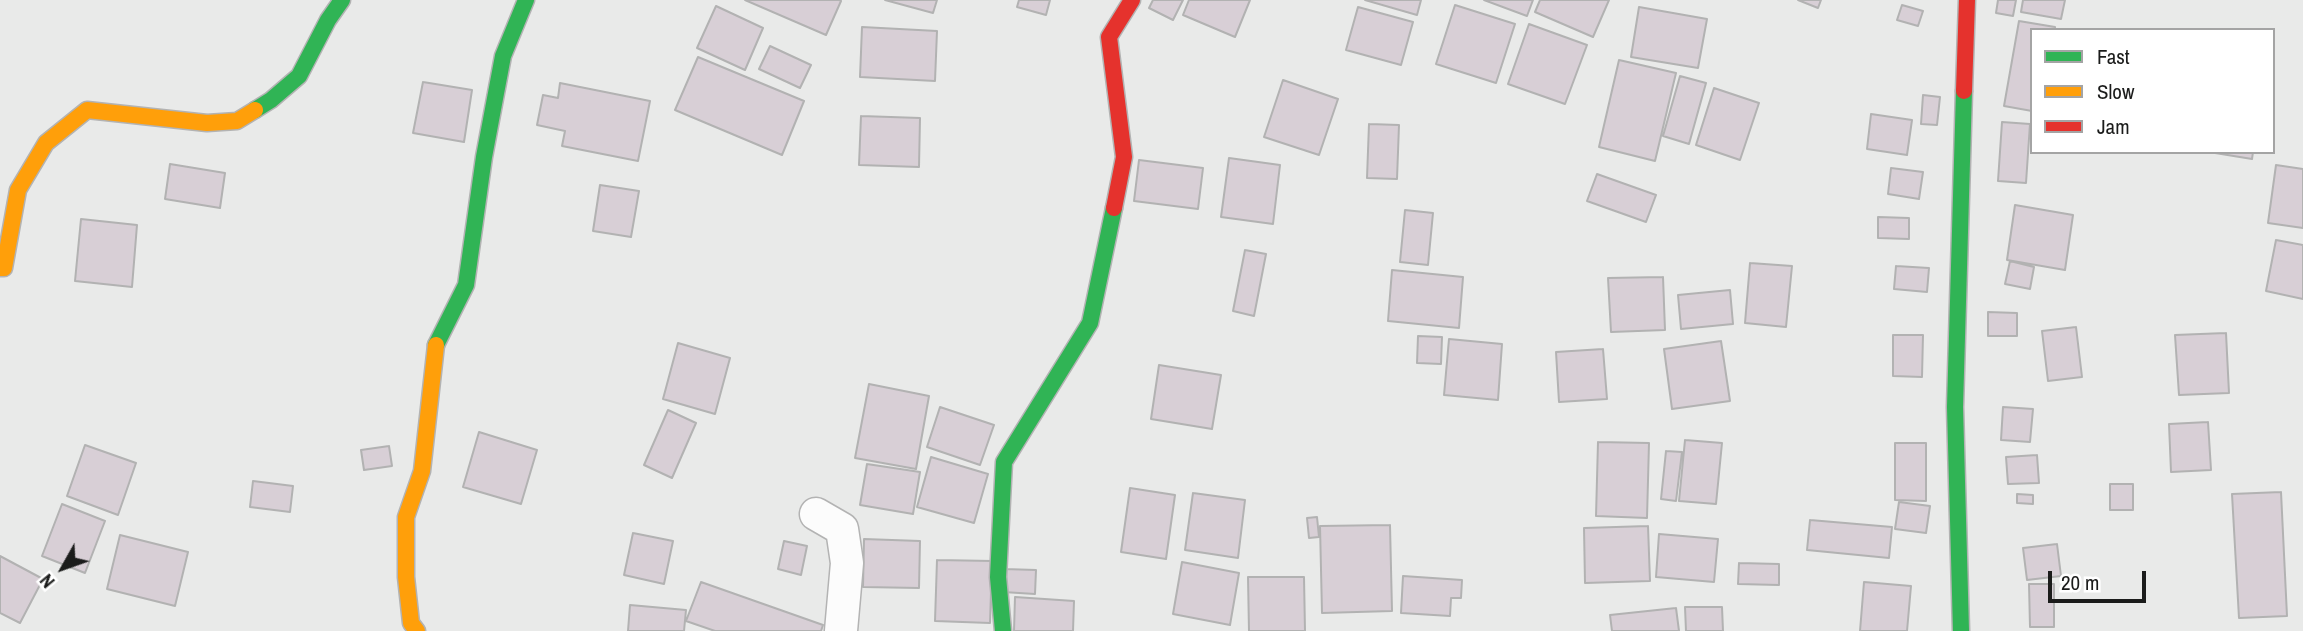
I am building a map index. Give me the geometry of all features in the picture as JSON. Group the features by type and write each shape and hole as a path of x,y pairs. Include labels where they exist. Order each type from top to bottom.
{"street":[{"path":"1,275 18,190 47,143 87,110 207,123 237,121 271,100 299,76 328,20 342,0"},
{"path":"416,631 411,623 408,600 406,517 422,471 434,348 466,285 484,157 503,56 526,0"},
{"path":"1003,631 998,576 1004,462 1090,323 1124,157 1109,37 1132,0"},
{"path":"1961,631 1955,407 1967,0"},
{"path":"816,514 842,529 847,563 841,631"}],"building":[{"path":"745,0 839,0 841,1 826,35"},
{"path":"885,0 937,0 933,13"},
{"path":"1019,0 1050,0 1046,15 1017,7"},
{"path":"1153,0 1183,0 1173,20 1149,8"},
{"path":"1189,0 1250,0 1235,37 1183,15"},
{"path":"1365,0 1421,0 1417,15"},
{"path":"1484,0 1533,0 1527,16"},
{"path":"1540,0 1609,0 1593,37 1535,12"},
{"path":"1798,0 1821,0 1818,8"},
{"path":"1998,0 2016,0 2013,16 1996,13"},
{"path":"2023,0 2065,0 2061,19 2021,12"},
{"path":"1455,5 1515,24 1496,83 1436,64"},
{"path":"1902,5 1923,11 1918,26 1897,20"},
{"path":"716,6 763,28 745,70 697,48"},
{"path":"1358,7 1413,22 1401,65 1346,50"},
{"path":"1639,7 1707,19 1698,68 1631,57"},
{"path":"2019,21 2055,27 2030,28 2030,111 2004,106"},
{"path":"1529,24 1587,45 1565,104 1508,84"},
{"path":"862,27 937,31 935,81 860,77"},
{"path":"770,46 811,65 800,88 759,69"},
{"path":"698,57 804,101 782,155 675,110"},
{"path":"1619,60 1676,73 1655,161 1599,147"},
{"path":"1680,76 1706,83 1689,144 1663,136"},
{"path":"1283,80 1338,99 1319,155 1264,137"},
{"path":"423,82 472,90 464,142 413,133"},
{"path":"560,83 650,101 638,161 562,146 565,131 537,125 543,95 558,98"},
{"path":"1714,88 1759,103 1740,160 1696,145"},
{"path":"1923,95 1940,97 1937,125 1921,124"},
{"path":"1871,114 1912,120 1907,155 1867,149"},
{"path":"861,116 920,118 919,167 859,165"},
{"path":"2002,122 2030,124 2026,183 1998,181"},
{"path":"1369,124 1399,125 1397,179 1367,178"},
{"path":"2221,154 2253,154 2252,159"},
{"path":"1229,158 1280,165 1273,224 1221,217"},
{"path":"1139,160 1203,168 1198,209 1134,201"},
{"path":"170,164 225,173 220,208 165,199"},
{"path":"2276,165 2303,169 2303,228 2268,223"},
{"path":"1891,168 1923,172 1919,199 1888,194"},
{"path":"1597,174 1656,195 1646,222 1587,201"},
{"path":"600,185 639,191 631,237 593,231"},
{"path":"2015,205 2073,215 2065,270 2007,260"},
{"path":"1405,210 1433,213 1428,265 1400,262"},
{"path":"1878,217 1909,218 1909,239 1878,238"},
{"path":"81,219 137,225 132,287 75,281"},
{"path":"2276,240 2303,245 2303,299 2266,291"},
{"path":"1245,250 1266,254 1254,316 1233,311"},
{"path":"2010,261 2034,267 2030,289 2005,284"},
{"path":"1750,263 1792,266 1786,327 1745,323"},
{"path":"1896,266 1929,268 1927,292 1894,289"},
{"path":"1392,270 1463,277 1459,328 1388,321"},
{"path":"1663,277 1665,330 1611,332 1608,278"},
{"path":"1730,290 1733,324 1681,329 1678,295"},
{"path":"1988,312 2017,313 2017,336 1988,336"},
{"path":"2076,327 2082,377 2048,381 2042,331"},
{"path":"2226,333 2229,393 2179,395 2175,335"},
{"path":"1893,335 1923,335 1922,377 1893,376"},
{"path":"1418,336 1442,337 1441,364 1417,363"},
{"path":"1449,339 1502,344 1498,400 1444,395"},
{"path":"1721,341 1730,401 1672,409 1664,349"},
{"path":"678,343 730,358 715,414 663,399"},
{"path":"1603,349 1607,399 1559,402 1556,352"},
{"path":"1159,365 1221,375 1212,429 1151,419"},
{"path":"869,384 929,396 916,469 855,458"},
{"path":"940,407 994,425 980,465 927,447"},
{"path":"2003,407 2033,409 2030,442 2001,440"},
{"path":"668,410 696,423 672,478 644,465"},
{"path":"2208,422 2211,470 2171,472 2169,424"},
{"path":"479,432 537,450 521,504 463,487"},
{"path":"1685,440 1722,443 1716,504 1679,501"},
{"path":"1598,442 1649,443 1647,518 1596,516"},
{"path":"1895,443 1926,443 1926,501 1895,500"},
{"path":"85,445 136,463 118,515 67,496"},
{"path":"389,446 392,466 364,470 361,450"},
{"path":"1666,451 1682,452 1676,501 1661,499"},
{"path":"2037,455 2039,483 2008,484 2006,457"},
{"path":"931,457 988,474 974,523 917,507"},
{"path":"867,464 920,472 913,514 860,505"},
{"path":"253,481 293,486 290,512 250,507"},
{"path":"2110,484 2133,484 2133,510 2110,510"},
{"path":"1130,488 1175,495 1166,559 1121,552"},
{"path":"2281,492 2287,616 2239,618 2232,494"},
{"path":"1193,493 1245,500 1238,558 1185,550"},
{"path":"2017,494 2033,495 2033,504 2017,503"},
{"path":"1899,502 1930,506 1926,533 1895,529"},
{"path":"62,504 105,521 85,573 42,556"},
{"path":"1317,517 1319,537 1309,538 1307,518"},
{"path":"1810,520 1892,527 1889,558 1807,550"},
{"path":"1390,525 1392,611 1322,613 1320,526"},
{"path":"1648,526 1650,581 1585,583 1584,528"},
{"path":"633,533 673,541 664,584 624,575"},
{"path":"1659,534 1718,539 1714,582 1656,577"},
{"path":"120,535 188,552 175,606 107,589"},
{"path":"864,539 920,541 919,588 863,587"},
{"path":"784,541 807,546 801,575 778,569"},
{"path":"2057,544 2061,576 2027,580 2023,548"},
{"path":"0,556 43,579 20,623 0,613"},
{"path":"937,560 992,561 990,623 935,621"},
{"path":"1182,562 1239,573 1230,625 1173,614"},
{"path":"1739,563 1779,564 1779,585 1738,584"},
{"path":"1004,569 1036,570 1035,594 1003,592"},
{"path":"1403,576 1462,580 1461,598 1451,598 1450,616 1401,613"},
{"path":"1248,577 1304,577 1305,631 1249,631"},
{"path":"701,582 823,625 821,631 715,631 686,621"},
{"path":"1864,582 1911,586 1907,631 1860,631"},
{"path":"2029,584 2054,584 2054,627 2030,627"},
{"path":"1015,597 1074,601 1073,631 1014,631"},
{"path":"630,605 686,610 684,631 628,631"},
{"path":"1685,607 1722,607 1723,631 1686,631"},
{"path":"1676,608 1679,631 1612,631 1610,615"}],"traffic: fast":[{"path":"255,110 299,76 328,20 342,0"},
{"path":"436,345 466,285 484,157 503,56 526,0"},
{"path":"1961,631 1955,407 1964,91"},
{"path":"1003,631 998,577 1004,462 1090,323 1114,208"}],"traffic: slow":[{"path":"0,268 4,268 18,190 46,143 87,110 207,123 237,121 255,110"},
{"path":"417,631 411,623 406,577 406,517 422,471 436,345"}],"traffic: jam":[{"path":"1114,208 1124,157 1109,37 1132,0"},
{"path":"1964,91 1967,0"}]}
